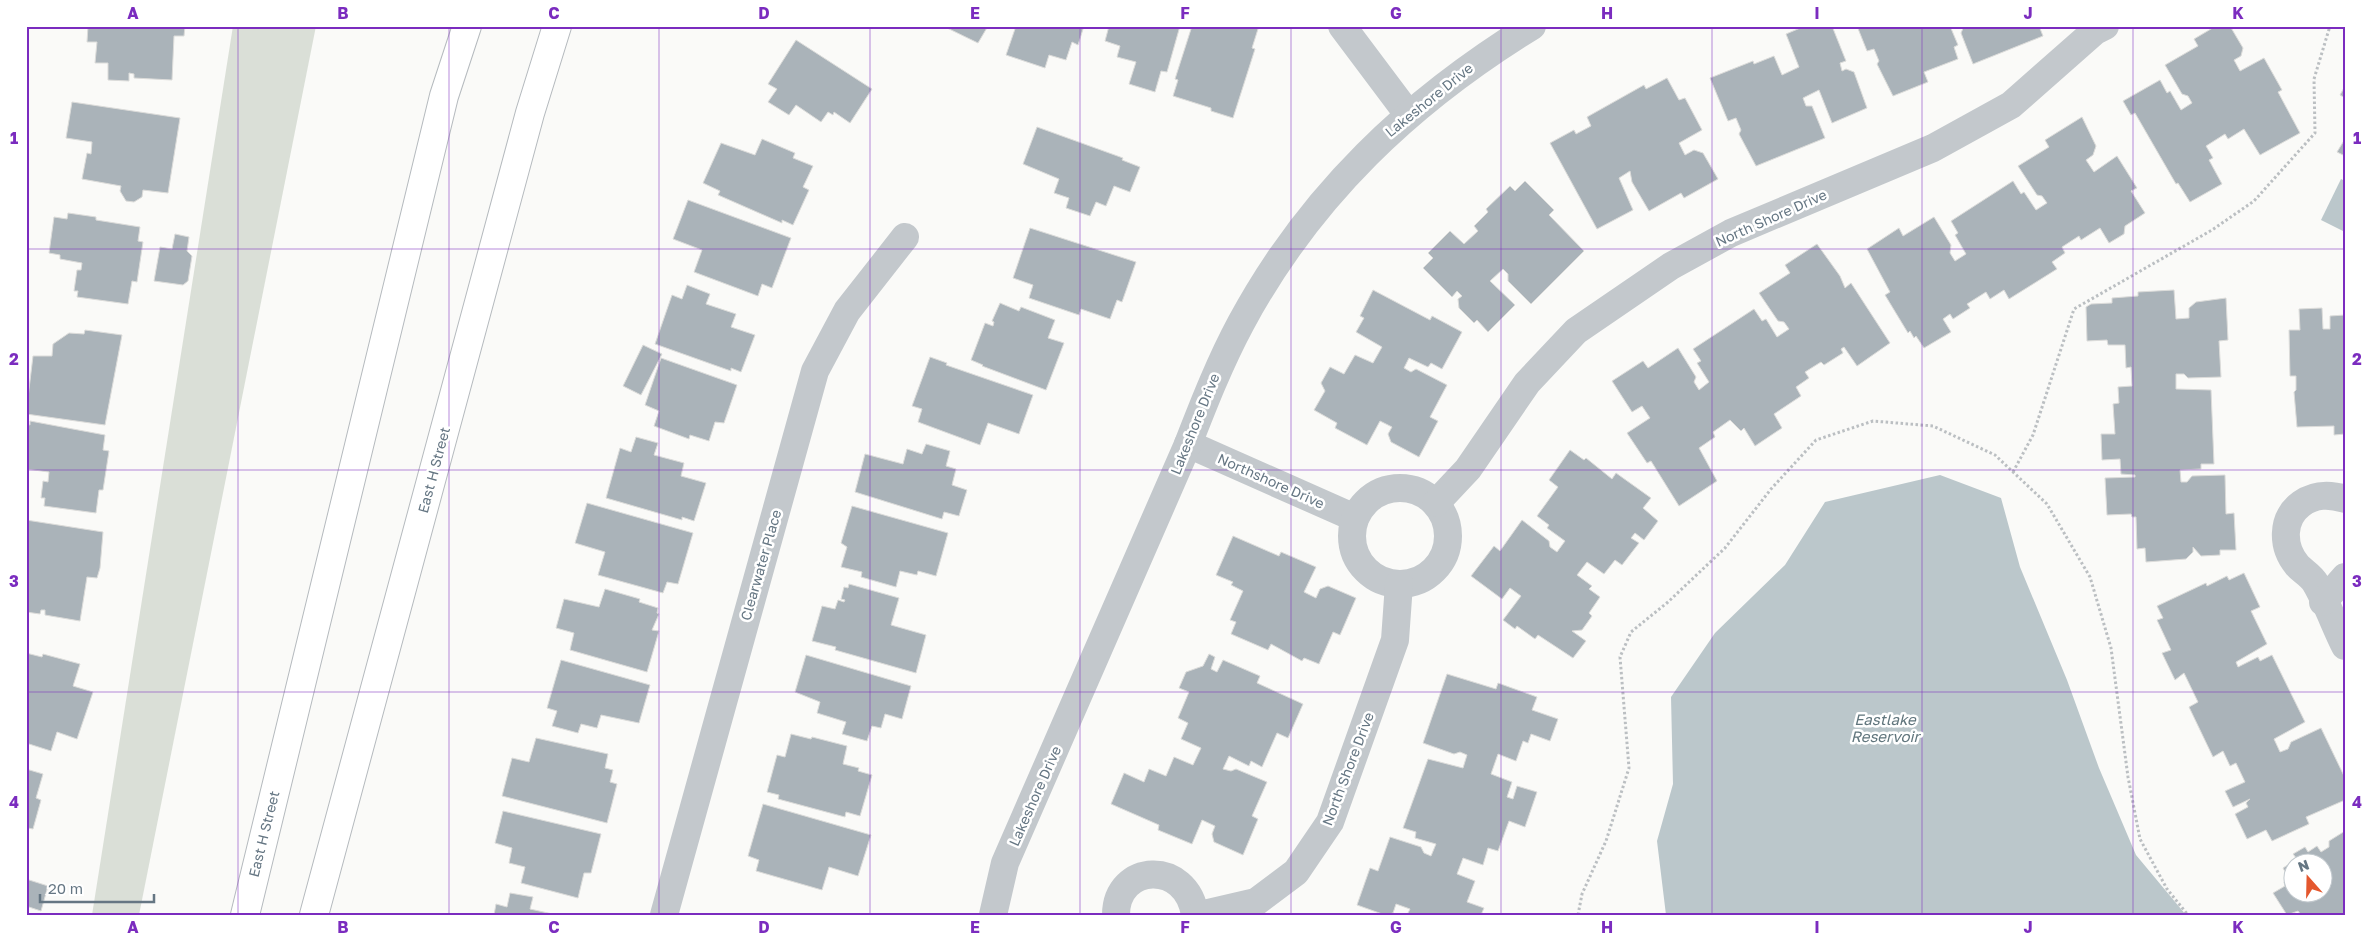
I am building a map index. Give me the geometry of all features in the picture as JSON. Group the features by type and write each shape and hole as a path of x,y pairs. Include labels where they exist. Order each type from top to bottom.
{"main road":[{"name":"East H Street","path":"245,915 444,96 466,26"},
{"name":"East H Street","path":"314,915 530,113 557,26"}],"street":[{"path":"1342,26 1408,114"},
{"name":"Lakeshore Drive","path":"993,915 1005,863 1188,444 1212,382 1241,322 1276,265 1316,211 1347,175 1408,114 1449,81 1532,26"},
{"name":"North Shore Drive","path":"1436,503 1468,469 1527,383 1576,331 1671,266 1732,233 1933,148 2010,105 2095,31 2105,26"},
{"name":"Clearwater Place","path":"664,915 815,371 847,311 905,237"},
{"name":"Northshore Drive","path":"1188,444 1355,518"},
{"path":"1391,488 1408,488 1423,493 1436,503 1445,517 1449,533 1447,549 1440,564 1429,575 1415,582 1399,584 1384,582 1370,574 1359,563 1353,548 1351,533 1355,518 1363,504 1376,493 1391,488"},
{"path":"2345,499 2320,495 2307,500 2296,508 2285,532 2286,545 2291,557 2299,568 2310,574 2345,646"},
{"path":"2323,602 2345,577"},
{"name":"North Shore Drive","path":"1200,915 1256,902 1296,872 1330,822 1395,640 1399,584"},
{"path":"1116,915 1120,894 1129,884 1140,877 1154,874 1167,876 1188,891 1194,903 1195,915"}],"path":[{"path":"2013,472 2034,435 2074,309 2212,230 2254,201 2315,133 2314,79 2330,26"},
{"path":"1578,915 1582,894 1606,841 1629,768 1620,657 1631,632 1668,602 1725,548 1771,489 1816,440 1873,421 1933,426 1995,455 2047,504 2090,577 2111,648 2128,777 2140,839 2166,889 2188,915"},
{"path":"1579,909 1584,915"}],"shaded area":[{"path":"233,26 316,26 139,915 92,915"}],"water":[{"path":"2341,179 2345,181 2345,232 2321,220"},
{"name":"Eastlake Reservoir","path":"1940,475 2001,498 2020,567 2067,680 2099,768 2136,855 2186,915 1666,915 1657,841 1673,784 1671,697 1715,633 1785,565 1825,502"}],"building":[{"path":"88,26 185,26 184,36 174,36 172,80 134,78 134,74 129,73 129,81 108,80 108,63 95,63 97,42 87,42"},
{"path":"943,26 988,26 978,43"},
{"path":"1016,26 1084,26 1078,45 1072,42 1066,60 1049,55 1045,68 1006,55"},
{"path":"1109,26 1180,26 1167,72 1161,71 1155,92 1129,84 1136,62 1117,57 1120,46 1105,41"},
{"path":"1192,26 1253,26 1258,29 1252,48 1255,49 1233,118 1211,111 1211,108 1173,96 1178,80 1175,79"},
{"path":"1805,26 1832,26 1846,61 1840,63 1842,71 1846,69 1854,72 1867,108 1832,123 1819,90 1803,98 1806,106 1812,106 1825,138 1756,166 1739,134 1741,130 1736,118 1728,121 1710,78 1753,61 1754,64 1774,56 1782,75 1799,67 1786,34"},
{"path":"1857,26 1950,26 1958,45 1954,47 1958,59 1924,72 1928,82 1893,96 1877,64 1879,61 1874,49 1867,51"},
{"path":"1964,26 2039,26 2043,36 1973,64 1961,33"},
{"path":"2216,26 2230,26 2243,48 2241,56 2234,60 2240,71 2264,58 2282,90 2278,92 2300,133 2260,155 2244,129 2228,139 2225,134 2206,146 2213,158 2209,160 2222,184 2190,202 2178,183 2176,184 2135,113 2131,115 2123,101 2160,80 2167,93 2170,91 2181,110 2192,103 2188,96 2182,94 2165,65 2198,46 2194,39"},
{"path":"796,40 872,89 850,123 834,112 833,115 828,112 821,122 796,105 789,115 768,102 777,89 768,84"},
{"path":"1667,78 1679,100 1685,98 1702,130 1679,143 1685,155 1694,150 1703,153 1718,179 1684,198 1681,193 1649,211 1632,182 1630,171 1619,178 1633,210 1597,229 1550,143 1574,130 1576,134 1591,126 1587,117 1644,85 1646,89"},
{"path":"2345,86 2345,98 2340,95"},
{"path":"72,102 180,118 168,193 143,190 142,197 134,202 126,201 120,191 121,186 82,179 87,153 91,154 92,142 66,138"},
{"path":"2082,117 2096,146 2093,155 2086,160 2094,172 2117,156 2137,188 2131,191 2145,213 2125,226 2124,234 2109,243 2100,228 2081,240 2079,236 2062,247 2065,253 2052,262 2057,269 2009,299 2004,290 1990,299 1986,292 1967,304 1970,308 1953,319 1950,314 1943,319 1951,332 1924,348 1916,336 1914,338 1910,331 1908,333 1885,295 1890,292 1867,249 1899,228 1903,236 1934,217 1951,245 1950,253 1955,261 1966,254 1955,235 1958,233 1951,221 2013,181 2021,194 2024,192 2036,210 2047,203 2042,196 2037,195 2018,166 2049,147 2045,140"},
{"path":"1037,127 1123,158 1122,160 1140,167 1130,192 1114,186 1106,206 1096,202 1090,216 1066,208 1069,198 1054,193 1059,179 1023,164"},
{"path":"762,139 795,153 793,158 813,166 803,187 809,190 793,225 782,220 782,223 718,195 720,191 703,183 721,143 755,155"},
{"path":"2345,139 2345,156 2337,152"},
{"path":"1525,181 1554,210 1549,215 1584,251 1531,304 1508,281 1508,274 1503,269 1490,281 1515,305 1488,332 1477,320 1474,323 1459,308 1458,299 1462,296 1457,291 1452,297 1423,268 1433,258 1428,253 1450,231 1464,244 1478,231 1474,226 1488,212 1486,209 1510,186 1515,191"},
{"path":"688,200 791,238 772,288 762,284 758,296 694,272 702,250 673,239"},
{"path":"68,213 96,217 96,220 140,227 138,241 143,242 137,282 132,281 128,304 77,297 78,291 74,291 77,270 81,270 82,263 60,259 60,255 49,253 54,217 67,219"},
{"path":"1030,228 1136,262 1122,302 1117,300 1110,319 1081,309 1079,315 1029,298 1033,285 1013,278"},
{"path":"175,234 189,237 187,251 192,256 188,281 183,285 154,281 160,247 172,249"},
{"path":"1817,244 1840,276 1845,288 1851,283 1890,343 1857,366 1844,347 1841,349 1843,353 1824,365 1821,362 1805,372 1809,378 1796,387 1801,396 1774,414 1782,428 1755,446 1744,428 1741,431 1730,420 1713,432 1715,437 1699,448 1717,481 1679,506 1651,461 1647,463 1627,433 1650,418 1642,406 1632,412 1612,381 1643,361 1648,368 1678,348 1696,377 1694,382 1699,390 1709,382 1697,363 1701,361 1693,349 1754,309 1762,321 1766,319 1777,337 1789,329 1784,322 1778,321 1759,293 1790,273 1785,265"},
{"path":"687,285 710,294 706,304 736,314 731,327 755,335 741,372 731,368 731,371 655,344 672,295 682,299"},
{"path":"1373,290 1430,320 1432,316 1462,332 1442,369 1431,363 1428,367 1409,358 1404,368 1411,372 1416,369 1447,385 1430,417 1438,421 1419,457 1391,442 1388,434 1392,427 1380,421 1367,445 1335,428 1337,423 1314,410 1325,391 1321,383 1330,367 1344,374 1355,355 1373,363 1382,347 1356,332 1364,318 1360,316"},
{"path":"2174,290 2176,319 2189,318 2189,308 2196,302 2226,298 2228,340 2219,341 2221,377 2188,378 2184,374 2176,374 2176,389 2211,390 2214,464 2201,464 2201,469 2180,470 2181,482 2187,482 2192,476 2225,475 2226,514 2234,513 2236,550 2220,550 2220,555 2201,556 2193,547 2193,552 2186,559 2146,562 2145,548 2137,549 2136,517 2132,517 2131,514 2107,515 2105,478 2135,477 2135,475 2121,474 2120,459 2102,460 2101,434 2115,434 2113,404 2119,403 2118,387 2132,386 2131,367 2126,368 2125,345 2108,345 2107,340 2087,341 2086,307 2091,304 2112,303 2112,298 2138,296 2138,292"},
{"path":"1000,303 1019,311 1021,307 1055,320 1048,338 1064,343 1046,390 971,360 985,323 993,326 994,322 992,321"},
{"path":"2322,308 2323,329 2330,329 2330,316 2345,315 2345,434 2334,435 2334,426 2297,427 2294,392 2296,390 2296,376 2290,376 2289,330 2300,330 2299,309"},
{"path":"85,330 122,335 105,425 26,414 33,356 52,356 53,344 69,333 84,334"},
{"path":"643,345 662,354 641,395 623,386"},
{"path":"930,357 947,363 946,365 1033,395 1019,434 988,423 980,445 918,422 922,409 912,406"},
{"path":"661,358 737,385 724,423 715,422 709,441 690,435 689,439 654,426 659,411 645,405"},
{"path":"30,421 105,435 103,450 109,451 103,490 99,490 96,513 44,506 45,498 41,498 43,481 48,482 49,472 26,469 26,424 30,425"},
{"path":"636,437 658,443 654,455 684,463 681,476 706,483 694,521 682,517 682,520 606,498 620,448 631,452"},
{"path":"926,444 950,451 946,466 956,469 952,485 967,490 959,516 944,512 942,519 855,492 865,454 903,464 907,449 922,454"},
{"path":"1570,450 1584,460 1586,458 1612,479 1616,473 1651,498 1643,508 1658,521 1644,540 1635,533 1631,538 1639,543 1622,565 1615,560 1604,574 1587,562 1577,575 1592,586 1589,589 1600,597 1589,613 1592,616 1582,630 1572,631 1586,641 1573,658 1538,635 1535,639 1517,626 1515,629 1503,620 1521,596 1510,588 1502,599 1471,576 1494,546 1500,551 1522,520 1549,541 1550,547 1557,552 1565,541 1547,528 1549,525 1537,516 1558,487 1549,480"},
{"path":"587,503 693,533 678,584 667,582 663,593 598,575 605,552 575,543"},
{"path":"852,506 948,533 936,576 918,571 917,575 900,571 896,587 861,577 862,572 841,567 847,547 841,543"},
{"path":"26,520 103,532 100,568 97,578 87,577 80,621 45,615 45,610 41,610 40,614 26,612"},
{"path":"1233,536 1279,556 1281,552 1316,567 1304,592 1316,598 1320,589 1328,586 1356,598 1340,635 1333,632 1319,664 1304,658 1302,661 1271,644 1268,650 1231,634 1236,622 1230,620 1243,591 1231,585 1233,582 1216,575"},
{"path":"2244,573 2260,607 2251,611 2267,644 2236,662 2238,667 2258,657 2260,661 2272,655 2305,722 2274,739 2280,752 2288,749 2291,742 2321,728 2345,778 2345,800 2306,817 2309,824 2272,841 2266,830 2247,839 2235,814 2248,807 2246,803 2250,799 2233,807 2225,791 2245,782 2236,763 2230,766 2223,751 2213,757 2189,707 2198,702 2184,673 2175,680 2162,653 2171,650 2157,620 2163,618 2157,606 2206,583 2207,586 2227,576 2229,580"},
{"path":"849,584 899,598 891,625 926,635 916,673 835,650 836,647 812,641 822,606 835,609 838,600 844,602 845,600 841,599 844,587 848,588"},
{"path":"605,589 640,599 639,602 658,608 657,613 659,614 652,630 659,631 647,672 570,650 574,633 556,628 564,599 599,607"},
{"path":"26,653 42,657 43,654 80,664 73,686 93,692 77,739 57,732 51,751 26,743"},
{"path":"1209,654 1215,657 1211,669 1217,672 1223,660 1260,676 1257,683 1303,704 1288,738 1277,733 1262,767 1251,761 1249,766 1229,756 1223,769 1231,771 1236,769 1267,782 1252,816 1258,819 1243,855 1214,842 1212,834 1215,826 1202,820 1192,844 1158,830 1159,825 1111,804 1124,773 1144,782 1149,769 1166,776 1174,757 1193,765 1201,748 1181,739 1188,723 1178,718 1189,692 1179,688 1186,672 1203,666"},
{"path":"806,655 911,686 902,719 885,714 881,728 872,726 867,741 842,734 846,722 817,713 820,702 795,692"},
{"path":"561,660 650,685 639,723 601,715 597,728 581,724 578,733 552,726 557,711 547,708"},
{"path":"1447,674 1496,689 1498,683 1537,697 1532,710 1558,719 1550,741 1531,734 1528,743 1523,741 1516,761 1498,754 1491,774 1512,782 1507,797 1513,799 1517,786 1537,792 1525,827 1509,821 1498,851 1488,848 1483,865 1463,858 1457,874 1475,881 1467,902 1484,908 1481,915 1407,915 1410,909 1396,904 1393,913 1385,915 1357,905 1370,868 1378,871 1390,837 1421,847 1424,853 1431,856 1436,844 1415,838 1416,832 1403,828 1428,759 1463,768 1467,755 1460,752 1454,754 1423,743"},
{"path":"791,734 847,746 843,764 859,768 858,771 872,775 860,816 846,812 845,817 778,799 779,795 767,792 777,755 785,757"},
{"path":"536,738 608,754 605,768 613,770 610,782 617,784 607,823 502,796 512,758 529,762"},
{"path":"26,769 43,774 36,798 41,800 33,829 28,828 26,835"},
{"path":"763,804 871,835 858,876 829,867 822,890 756,871 759,860 748,856"},
{"path":"503,811 601,834 591,873 584,873 578,898 521,883 525,867 509,863 512,848 495,843"},
{"path":"2345,831 2345,915 2301,915 2298,911 2287,915 2273,893 2284,887 2284,904 2334,904 2334,854 2293,854 2305,847 2308,852 2317,846 2321,852 2329,847 2329,841"},
{"path":"26,879 48,886 41,911 26,906"},
{"path":"510,893 533,897 530,909 557,915 494,915 496,904 507,907"}]}
